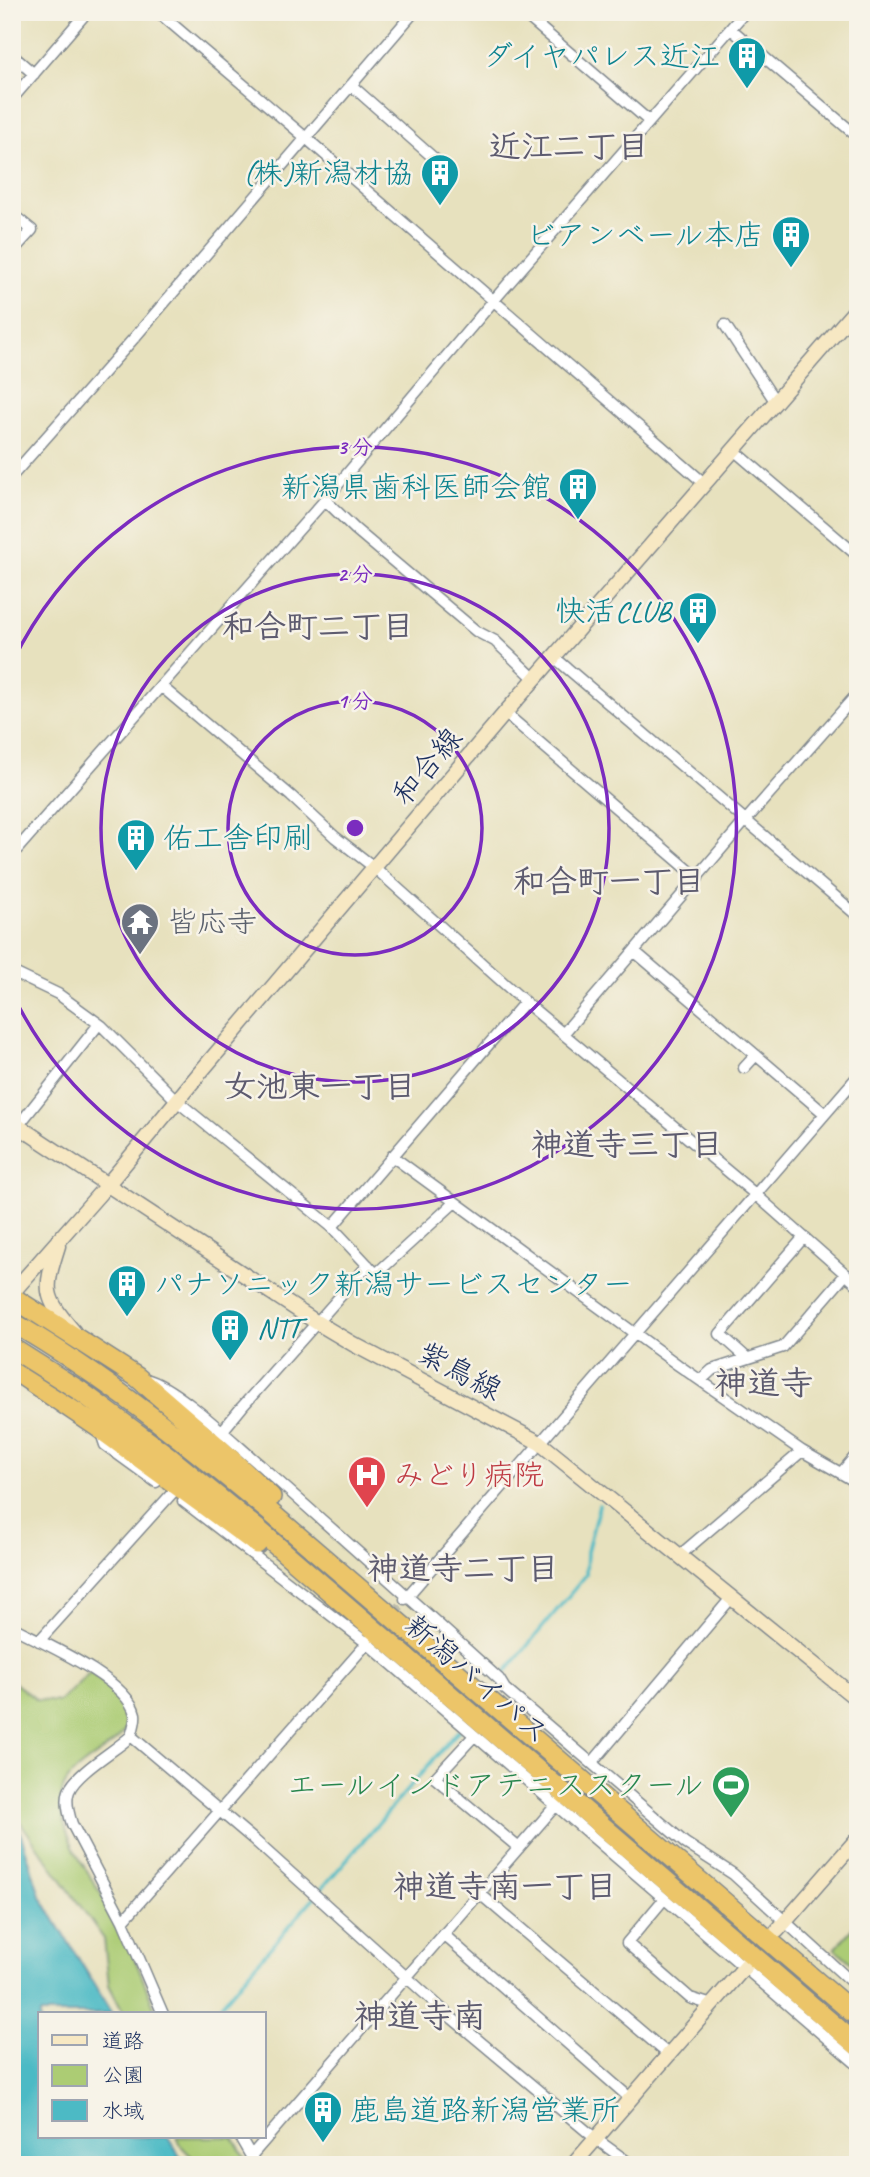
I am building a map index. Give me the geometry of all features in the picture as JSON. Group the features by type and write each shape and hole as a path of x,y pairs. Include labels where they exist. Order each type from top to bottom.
{"highway":[{"path":"12,1295 137,1377 219,1448 439,1657"},
{"name":"新潟バイパス","path":"12,1322 95,1374 184,1441 858,2017"},
{"path":"12,1340 22,1362 45,1392"},
{"name":"新潟バイパス","path":"12,1348 80,1391 169,1457 858,2046"},
{"path":"12,1369 99,1428 254,1542 344,1604"}],"main road":[{"name":"和合線","path":"12,1295 505,713 858,307"},
{"name":"紫鳥線","path":"15,1124 316,1322 540,1443 858,1700"},
{"path":"61,1238 50,1270 48,1293 69,1326 101,1354"},
{"path":"780,1926 858,1838"},
{"path":"573,2165 747,1964"}],"street":[{"path":"12,99 87,12"},
{"path":"158,12 705,484"},
{"path":"12,476 414,12"},
{"path":"522,12 649,121"},
{"path":"12,855 325,500 494,300 745,12"},
{"path":"731,29 858,137"},
{"path":"12,55 34,74"},
{"path":"351,85 445,168"},
{"path":"12,214 32,230 12,252"},
{"path":"725,325 775,401"},
{"path":"735,451 858,556"},
{"path":"325,500 355,529 476,631 495,641 535,679"},
{"path":"554,657 858,916"},
{"path":"162,687 291,796 525,1002 755,1194 858,1284"},
{"path":"563,1034 858,693"},
{"path":"505,713 698,878"},
{"path":"634,951 825,1114"},
{"path":"12,972 58,994 99,1024 177,1101 332,1227 376,1274 455,1202"},
{"path":"332,1227 525,1002"},
{"path":"15,1124 99,1024"},
{"path":"744,1068 756,1055"},
{"path":"406,1598 858,1076"},
{"path":"392,1156 634,1333 802,1451 858,1483"},
{"path":"747,1358 720,1334 804,1237"},
{"path":"220,1435 368,1265"},
{"path":"701,1380 712,1370 783,1347 846,1274"},
{"path":"137,1377 159,1383 499,1679 505,1689 685,1843 733,1874 780,1926 858,1987"},
{"path":"99,1428 105,1446 174,1492 370,1640 474,1736 557,1804 664,1899 747,1964 858,2064"},
{"path":"680,1555 802,1451"},
{"path":"842,1472 858,1453"},
{"path":"39,1641 174,1492"},
{"path":"592,1763 732,1597"},
{"path":"12,1627 93,1669 121,1693 135,1715 131,1736 78,1778 68,1792 68,1811 72,1824 123,1921 162,2012"},
{"path":"123,1921 370,1640"},
{"path":"131,1736 253,1839 405,1977 596,2139 632,2165"},
{"path":"474,1736 435,1778 519,1848"},
{"path":"241,2138 253,2160 405,1977 557,1804"},
{"path":"479,1893 669,2055"},
{"path":"664,1899 627,1943 690,1998 712,2005"},
{"path":"443,1934 631,2099"}],"green space":[{"path":"90,1672 121,1699 127,1710 128,1723 122,1735 73,1774 64,1786 61,1800 63,1817 75,1851 122,1930 156,2012 123,2012 109,1985 104,1939 12,1807 12,1681 37,1700 59,1702"},
{"path":"858,1922 858,1969 835,1948"},
{"path":"176,2138 234,2138 249,2165 200,2165"}],"water":[{"path":"12,1806 40,1895 111,2012 38,2012 38,2138 169,2138 185,2165 12,2165"}],"waterway":[{"path":"503,1675 586,1575 587,1551 599,1505"},
{"path":"215,2012 459,1730"}],"tunnel":[{"path":"374,1636 404,1601"}],"place":[{"name":"ダイヤパレス近江","path":"747,90"},
{"name":"(株)新潟材協","path":"440,207"},
{"name":"ビアンベール本店","path":"791,269"},
{"name":"新潟県歯科医師会館","path":"578,521"},
{"name":"快活CLUB","path":"698,645"},
{"name":"佑工舎印刷","path":"136,872"},
{"name":"皆応寺","path":"140,956"},
{"name":"パナソニック新潟サービスセンター","path":"127,1318"},
{"name":"NTT","path":"230,1362"},
{"name":"みどり病院","path":"367,1509"},
{"name":"エールインドアテニススクール","path":"731,1819"},
{"name":"鹿島道路新潟営業所","path":"323,2144"}],"district":[{"name":"近江二丁目","path":"569,146"},
{"name":"和合町二丁目","path":"318,626"},
{"name":"和合町一丁目","path":"609,881"},
{"name":"女池東一丁目","path":"320,1086"},
{"name":"神道寺三丁目","path":"627,1144"},
{"name":"神道寺","path":"764,1383"},
{"name":"神道寺二丁目","path":"463,1568"},
{"name":"神道寺南一丁目","path":"505,1886"},
{"name":"神道寺南","path":"420,2016"}]}
